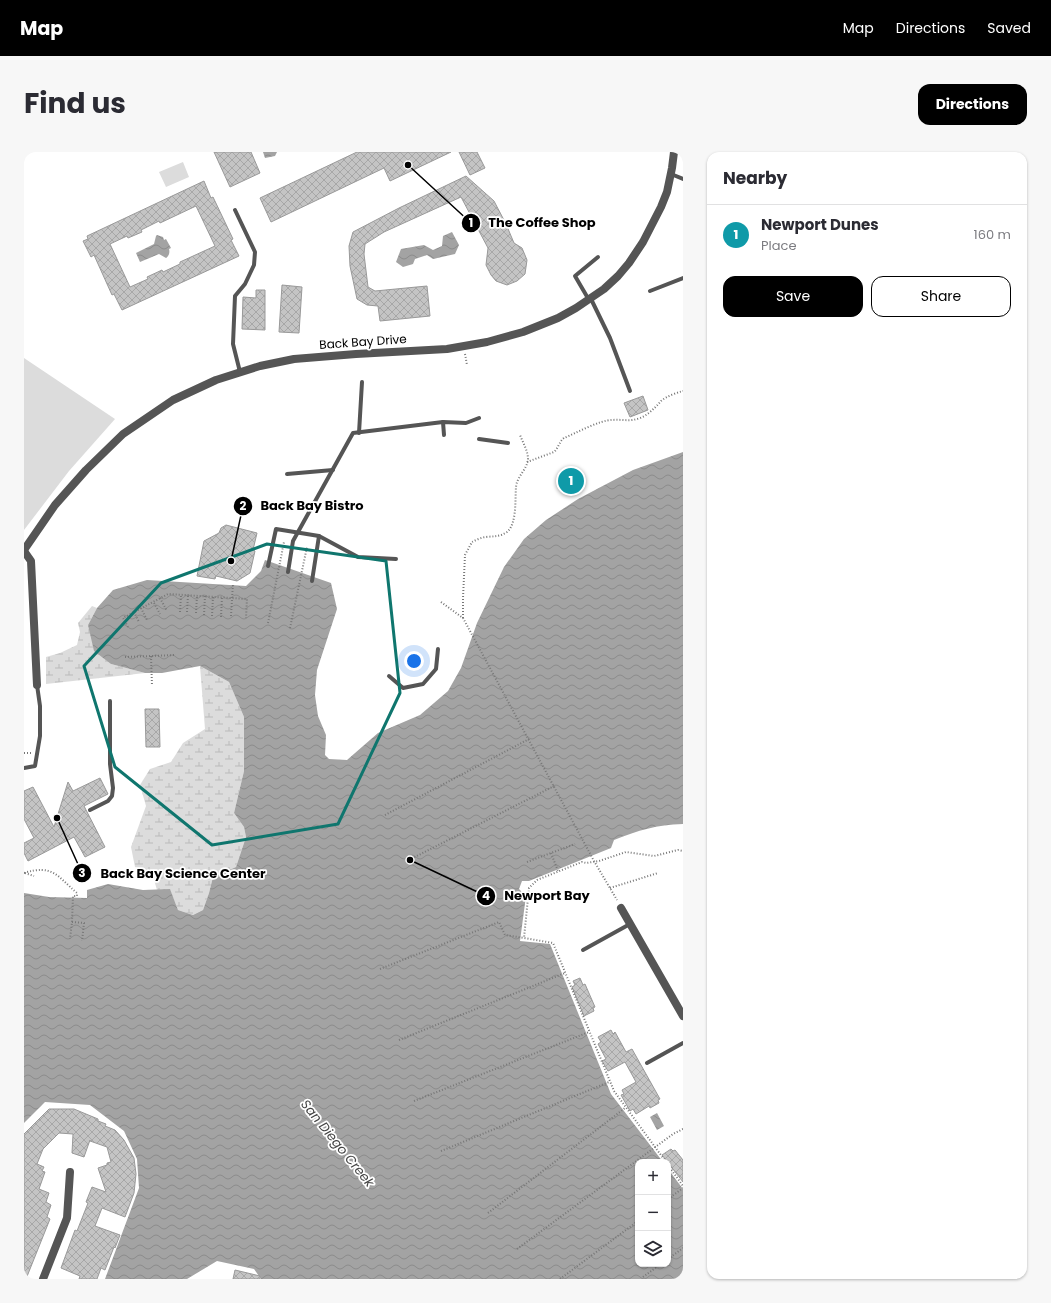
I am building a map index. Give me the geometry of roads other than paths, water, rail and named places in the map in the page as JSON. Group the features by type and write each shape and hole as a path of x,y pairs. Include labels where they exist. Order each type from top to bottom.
{"street":[{"name":"Back Bay Drive","path":"24,550 55,505 86,470 123,434 173,400 216,380 260,366 294,359 447,349 487,342 523,332 558,318 590,300 618,276 643,242 667,192 674,152"},
{"path":"24,550 31,561 37,685"},
{"path":"621,908 683,1016"},
{"path":"43,1279 67,1218 70,1172"}],"lane":[{"path":"671,174 683,179"},
{"path":"235,210 255,252 254,265 245,284 235,296 233,344 240,372"},
{"path":"598,257 575,276 590,300 610,338 630,391"},
{"path":"650,291 683,278"},
{"path":"359,433 362,382"},
{"path":"288,572 293,541 353,433 443,422 466,423 479,418"},
{"path":"443,422 444,435"},
{"path":"479,439 508,443"},
{"path":"287,474 333,470"},
{"path":"268,566 276,529 319,536 358,557 396,559"},
{"path":"312,581 319,536"},
{"path":"389,676 402,688 423,684 436,669 438,649"},
{"path":"24,768 35,766 40,736 40,706 37,685"},
{"path":"90,810 108,801 112,796 113,788 110,764 110,701"},
{"path":"583,950 630,924"},
{"path":"647,1063 683,1043"}],"water":[{"path":"263,152 277,152 275,156 265,158"},
{"path":"452,232 459,245 455,254 433,259 427,255 415,259 413,264 403,267 396,262 401,249 424,245 433,250 442,246 443,236"},
{"path":"157,235 163,237 164,240 166,239 171,248 169,249 168,256 166,258 159,254 140,262 136,253 154,244"},
{"name":"San Diego Creek","path":"683,452 683,824 664,826 632,833 614,840 611,848 529,881 522,881 519,889 526,896 520,941 550,944 611,1094 661,1159 635,1159 635,1267 671,1267 671,1173 683,1189 683,1279 261,1279 254,1269 217,1261 187,1279 105,1279 139,1188 137,1159 124,1131 90,1105 45,1102 24,1123 24,893 49,897 87,898 87,890 108,884 143,890 170,889 178,910 193,915 203,910 213,877 236,867 246,837 244,827 234,813 244,771 244,717 229,682 200,666 162,673 145,673 111,664 94,651 88,625 97,608 113,590 147,580 246,586 261,571 265,560 331,583 337,609 317,670 315,695 318,716 326,735 325,755 329,759 347,760 378,733 420,715 448,691 461,668 477,623 504,567 524,539 546,520 578,499 633,470"},
{"path":"657,1113 664,1126 657,1130 650,1117"}],"place":[{"name":"The Coffee Shop","path":"408,165"},
{"name":"Newport Dunes","path":"571,481"},
{"name":"Back Bay Bistro","path":"231,561"},
{"name":"Back Bay Science Center","path":"57,818"},
{"name":"Newport Bay","path":"410,860"}]}
